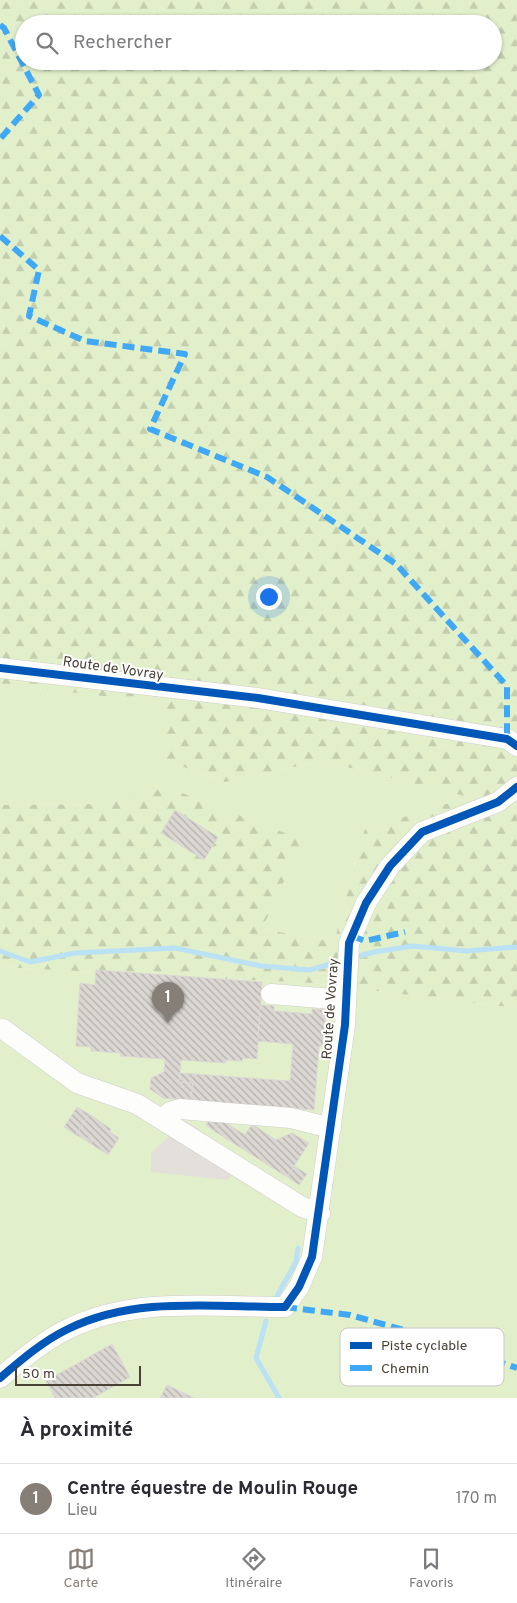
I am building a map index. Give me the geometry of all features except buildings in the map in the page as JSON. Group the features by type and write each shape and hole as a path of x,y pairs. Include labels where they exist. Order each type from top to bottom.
{"street":[{"name":"Route de Vovray","path":"0,668 267,700 508,739 517,746"},
{"name":"Route de Vovray","path":"0,1378 34,1350 67,1329 105,1314 147,1307 285,1308 299,1288 312,1257 320,1213 346,1025 349,943 366,903 390,866 422,832 498,802 517,787"},
{"path":"271,994 346,1000"},
{"path":"3,1029 77,1083 137,1104 302,1207 320,1213"},
{"path":"162,1119 170,1112 180,1109 291,1118 331,1128"}],"green space":[{"path":"0,0 517,0 517,1008 312,983 0,967 0,805 103,804 167,787 303,840 262,929 334,942 365,829 469,797 322,761 225,782 167,761 163,703 0,684"},
{"path":"0,684 164,703 167,761 225,782 322,761 470,797 365,829 334,942 262,929 302,840 167,787 103,804 0,805"},
{"path":"0,967 312,983 517,1008 517,1398 0,1398"}],"shaded area":[{"path":"186,1121 242,1159 228,1180 151,1172 151,1153"}],"waterway":[{"path":"352,958 374,952 413,946 466,951 517,947"},
{"path":"0,951 30,962 75,953 175,948 261,966 310,970 344,960"},
{"path":"277,1296 296,1262 298,1248"},
{"path":"266,1321 256,1358 279,1398"}],"marked path":[{"path":"0,25 4,28 15,49"},
{"path":"0,139 39,95 26,70"},
{"path":"0,236 39,270 29,316 85,341 185,354 150,429 267,477 396,564 507,686 507,739"},
{"path":"352,936 365,941 405,932"},
{"path":"285,1307 350,1315 397,1328"},
{"path":"504,1364 517,1368"}],"cycle path":[{"path":"0,668 258,698 507,739 517,746"},
{"path":"0,1378 32,1351 68,1329 93,1319 120,1312 147,1308 202,1305 285,1307 299,1287 312,1257 345,1025 349,943 366,903 390,866 422,832 498,802 517,787"}],"place":[{"name":"Centre équestre de Moulin Rouge","path":"168,1023"}]}
